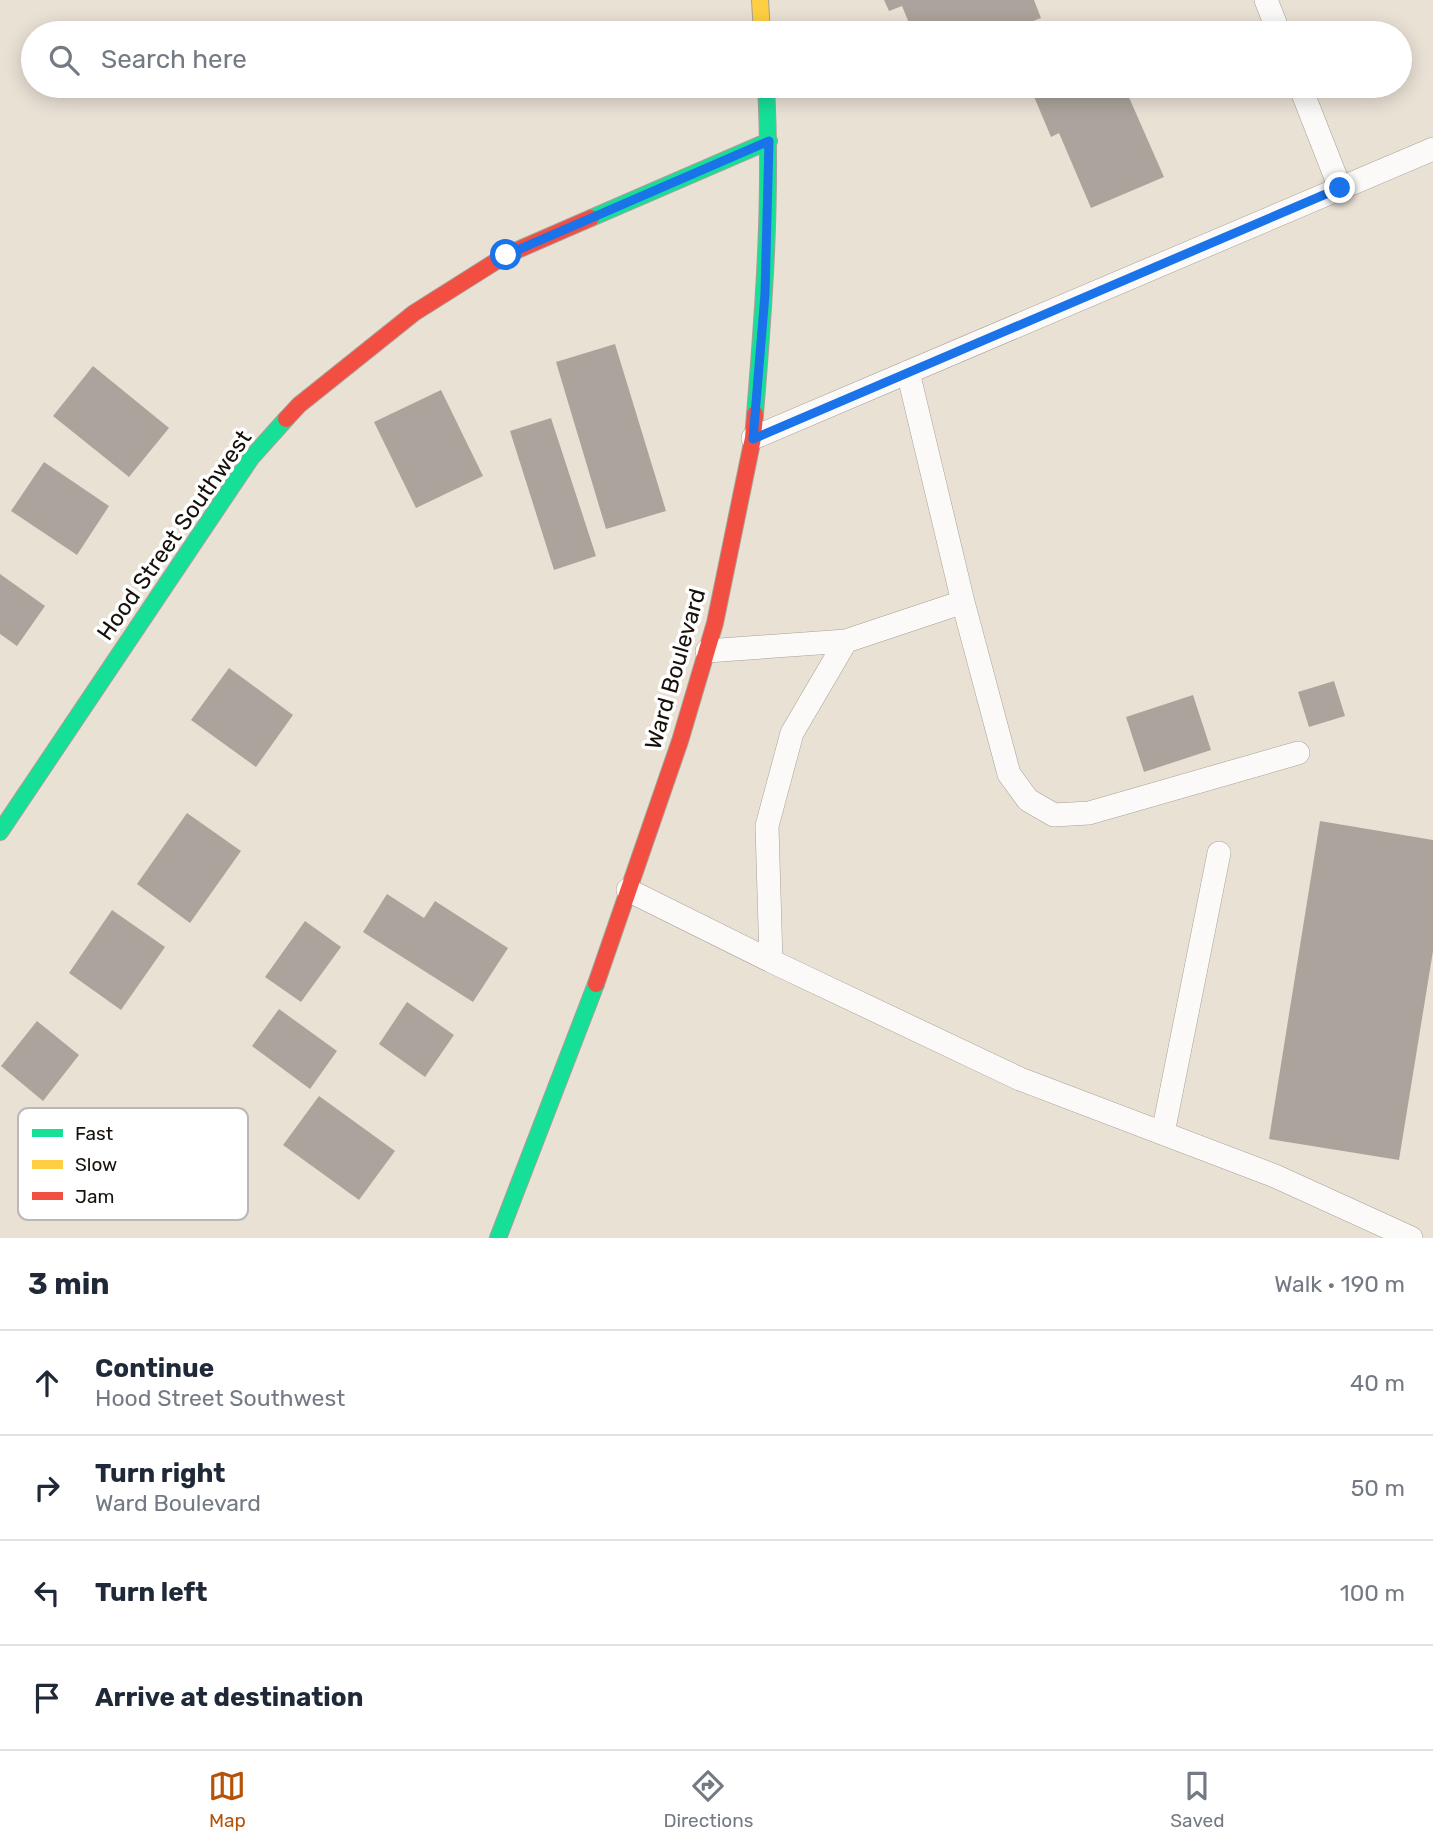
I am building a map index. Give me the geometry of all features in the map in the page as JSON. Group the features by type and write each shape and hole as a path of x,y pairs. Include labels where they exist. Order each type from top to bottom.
{"main road":[{"path":"760,0 761,21"},
{"name":"Ward Boulevard","path":"498,1238 592,997 680,741 715,623 753,439 765,294 769,141 767,98"},
{"name":"Hood Street Southwest","path":"0,832 251,458 299,405 414,313 506,255 769,141"}],"lane":[{"path":"1266,0 1274,21"},
{"path":"1305,98 1340,188"},
{"path":"753,439 1433,149"},
{"path":"908,372 962,602 1009,774 1028,800 1054,815 1089,813 1298,752"},
{"path":"707,651 846,641 962,602"},
{"path":"771,961 767,826 792,733 846,641"},
{"path":"1163,1133 1219,853"},
{"path":"628,890 1020,1079 1275,1176 1411,1238"}],"building":[{"path":"884,0 1034,0 1041,18 1033,21 908,21 902,6 889,11"},
{"path":"1035,98 1129,98 1164,177 1091,208 1059,133 1051,137"},
{"path":"615,344 666,511 606,529 556,362"},
{"path":"93,366 169,428 129,477 53,416"},
{"path":"441,390 483,476 416,508 374,422"},
{"path":"551,418 596,556 554,570 510,431"},
{"path":"44,462 109,506 77,555 11,511"},
{"path":"0,574 45,606 17,646 0,634"},
{"path":"229,668 293,715 256,767 191,720"},
{"path":"1334,681 1345,716 1309,727 1298,692"},
{"path":"1193,695 1211,750 1144,772 1126,717"},
{"path":"187,813 241,851 190,923 137,884"},
{"path":"1320,821 1433,840 1433,951 1399,1160 1269,1139"},
{"path":"387,894 424,918 435,901 508,948 473,1002 363,932"},
{"path":"112,910 165,947 121,1010 69,973"},
{"path":"305,921 341,947 301,1002 265,977"},
{"path":"407,1002 454,1035 425,1077 379,1044"},
{"path":"279,1009 337,1051 310,1089 252,1046"},
{"path":"37,1021 79,1055 43,1101 1,1066"},
{"path":"319,1096 395,1151 359,1200 283,1145"}],"traffic: fast":[{"path":"755,414 768,209 767,98"},
{"path":"591,218 769,141"},
{"path":"0,832 251,458 286,419"},
{"path":"498,1238 596,984"}],"traffic: slow":[{"path":"760,0 761,21"}],"traffic: jam":[{"path":"286,419 299,405 414,313 506,255 591,218"},
{"path":"596,984 680,741 715,623 753,438 755,414"}],"route":[{"path":"506,255 769,141 765,294 753,439 1340,188"}]}
